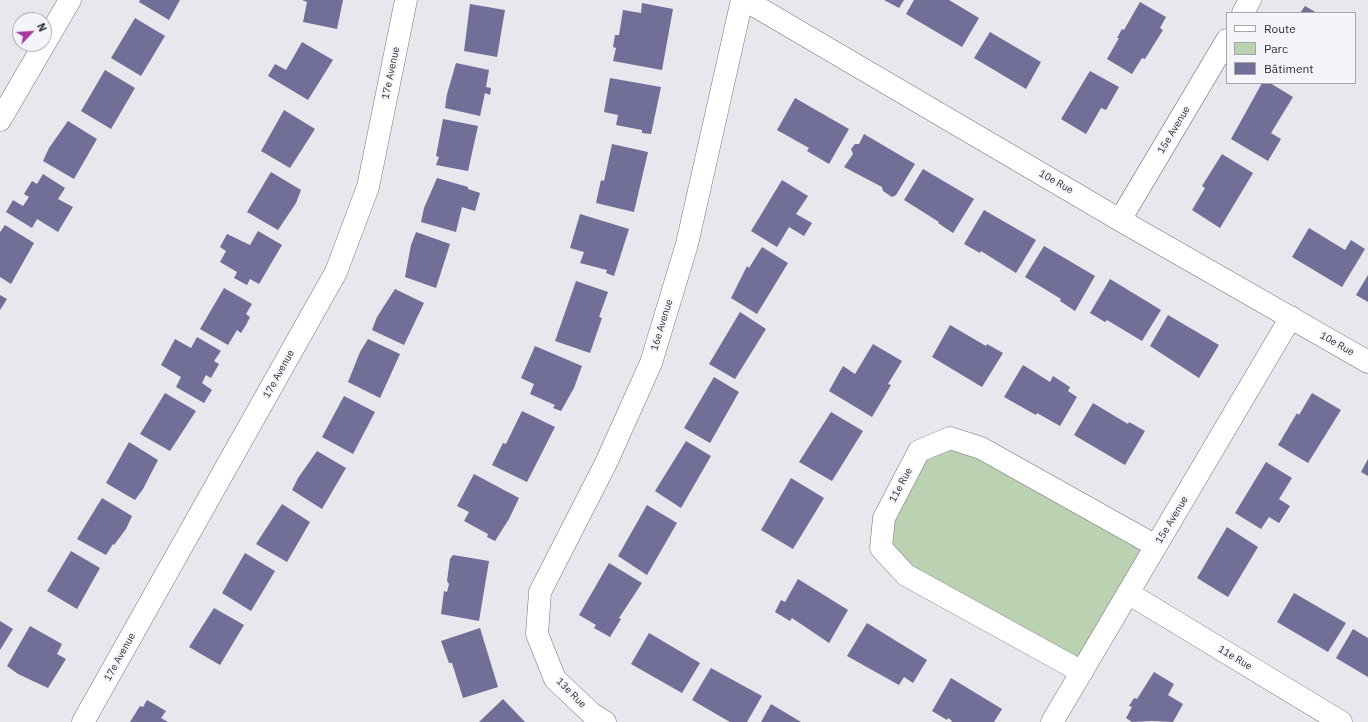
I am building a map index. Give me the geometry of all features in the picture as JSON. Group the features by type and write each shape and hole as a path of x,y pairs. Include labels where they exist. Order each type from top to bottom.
{"street":[{"path":"0,120 70,0"},
{"name":"17e Avenue","path":"83,722 336,272 368,186 406,0"},
{"name":"10e Rue","path":"744,0 1120,220 1368,362"},
{"name":"16e Avenue","path":"537,634 540,592 606,463 650,363 687,244 744,0"},
{"path":"1244,12 1250,0"},
{"name":"15e Avenue","path":"1120,220 1226,42"},
{"name":"15e Avenue","path":"1052,722 1291,317"},
{"name":"11e Rue","path":"1082,672 906,575 882,548 884,518 919,451 950,438 981,448 1156,546"},
{"name":"11e Rue","path":"1128,593 1341,722"},
{"name":"13e Rue","path":"537,634 555,679 592,714 605,722"}],"green space":[{"path":"944,441 1156,546 1082,672 881,548 919,451"}],"building":[{"path":"140,0 180,0 169,20 139,2"},
{"path":"302,0 343,0 337,29 303,22 307,2"},
{"path":"884,0 904,0 899,8"},
{"path":"914,0 949,0 979,18 962,47 906,14"},
{"path":"1140,2 1166,17 1160,28 1163,30 1145,59 1142,58 1132,74 1107,59 1119,38 1117,38 1122,29 1124,30"},
{"path":"642,3 673,9 662,70 613,61 616,48 613,47 615,35 619,35 623,10 641,13"},
{"path":"470,4 505,10 497,57 464,51"},
{"path":"1305,6 1315,12 1301,12"},
{"path":"135,18 165,36 141,76 111,58"},
{"path":"990,32 1041,62 1026,89 974,58"},
{"path":"302,42 333,60 308,100 268,76 275,64 286,70"},
{"path":"456,63 489,70 486,87 491,88 490,95 485,93 480,116 445,108 447,94"},
{"path":"105,70 135,88 111,129 81,111"},
{"path":"1090,71 1119,87 1106,110 1101,108 1086,134 1061,119"},
{"path":"610,78 661,87 651,134 642,133 642,130 616,125 618,115 604,112"},
{"path":"1261,84 1272,84 1293,97 1271,133 1281,139 1268,161 1231,139"},
{"path":"795,98 849,129 829,164 807,151 809,148 777,130"},
{"path":"284,110 315,129 290,168 261,151"},
{"path":"443,119 478,126 468,171 436,165 439,157 436,156"},
{"path":"68,121 97,139 74,179 43,161 49,148"},
{"path":"864,134 915,164 896,195 892,197 883,191 882,187 844,167 853,154 851,149 855,144 859,144"},
{"path":"612,144 648,152 634,212 596,203 601,180 604,181"},
{"path":"1222,154 1253,173 1220,228 1192,210 1205,188 1202,186"},
{"path":"923,169 974,199 953,233 938,223 939,222 904,200"},
{"path":"271,172 301,190 296,203 278,230 247,212"},
{"path":"43,174 65,188 58,199 73,207 58,232 37,219 32,228 6,212 13,200 23,206 29,197 24,194 32,181 37,184"},
{"path":"437,178 468,187 468,189 480,193 475,211 462,207 456,232 421,222 424,208"},
{"path":"782,180 808,196 796,214 812,223 804,236 789,227 777,247 751,231"},
{"path":"984,210 1036,240 1016,273 981,251 980,253 964,244"},
{"path":"580,214 629,229 614,276 606,273 607,270 580,263 584,252 570,248"},
{"path":"5,225 34,243 11,284 0,277 0,232"},
{"path":"1309,228 1345,250 1351,240 1365,249 1342,287 1292,257"},
{"path":"258,231 282,245 259,284 250,279 247,285 234,278 237,272 220,262 226,251 220,247 227,234 250,245"},
{"path":"416,232 450,244 436,288 405,277 411,245"},
{"path":"1044,246 1095,276 1075,311 1060,301 1061,299 1025,277"},
{"path":"762,247 788,263 757,314 731,298 747,266 749,268"},
{"path":"1368,275 1368,302 1356,295"},
{"path":"1110,279 1161,310 1142,341 1107,320 1105,322 1090,313"},
{"path":"576,281 608,292 599,317 602,318 590,353 555,341"},
{"path":"224,288 252,304 246,314 250,317 246,325 241,333 237,330 228,345 200,329"},
{"path":"395,289 424,303 404,345 372,330 377,317"},
{"path":"0,295 7,299 0,310"},
{"path":"740,312 766,329 735,379 709,364"},
{"path":"1168,315 1219,345 1199,378 1150,346"},
{"path":"950,325 986,346 987,344 1003,353 982,387 932,357"},
{"path":"197,337 221,351 214,361 219,364 211,378 206,375 202,383 212,390 204,403 176,387 181,377 161,365 175,339 191,348"},
{"path":"368,339 400,354 380,398 348,382 360,352"},
{"path":"873,344 902,361 888,384 891,385 872,417 829,391 843,366 855,374"},
{"path":"535,346 582,366 574,388 561,411 553,408 555,405 530,394 534,384 521,378"},
{"path":"1023,365 1050,382 1053,376 1070,387 1068,391 1077,397 1060,426 1037,413 1036,415 1004,397"},
{"path":"714,377 739,392 710,443 684,428"},
{"path":"165,393 196,411 170,451 140,434"},
{"path":"1312,393 1341,410 1308,463 1278,445 1297,413 1299,415"},
{"path":"344,396 375,412 353,454 322,437"},
{"path":"1093,403 1128,424 1129,422 1145,431 1125,465 1074,435"},
{"path":"522,411 555,427 527,482 492,465 503,443 506,444"},
{"path":"831,412 863,431 832,481 799,462"},
{"path":"686,441 711,456 681,508 655,491"},
{"path":"129,442 158,460 143,489 135,500 106,483"},
{"path":"317,451 346,468 322,509 292,490 298,478"},
{"path":"1368,459 1368,476 1361,472"},
{"path":"1266,462 1292,478 1279,499 1290,506 1279,523 1269,517 1261,529 1235,513"},
{"path":"474,474 519,498 509,519 495,541 487,537 488,534 464,521 469,512 457,506"},
{"path":"791,478 824,498 793,549 761,530"},
{"path":"102,498 132,516 126,529 106,555 77,539"},
{"path":"282,504 310,522 287,562 256,544"},
{"path":"647,505 677,523 647,575 618,556"},
{"path":"1227,527 1258,547 1228,597 1197,578"},
{"path":"71,551 100,568 77,609 47,591"},
{"path":"245,553 275,571 251,611 222,593"},
{"path":"453,555 489,561 479,621 441,614 444,591 447,592 449,584 447,581 450,559"},
{"path":"609,563 642,583 619,618 621,619 610,637 594,628 596,625 579,615"},
{"path":"798,579 848,610 829,643 792,618 790,621 775,612 781,600 785,602"},
{"path":"1294,593 1346,623 1328,652 1277,622"},
{"path":"214,608 244,625 220,665 189,647"},
{"path":"0,621 13,629 0,650"},
{"path":"867,623 927,660 913,683 904,677 899,685 847,656"},
{"path":"30,626 62,644 57,654 66,659 48,688 18,674 7,666"},
{"path":"480,628 498,687 463,698 452,663 449,663 441,641"},
{"path":"1353,629 1368,638 1368,677 1336,658"},
{"path":"649,633 700,663 682,693 631,664"},
{"path":"711,668 762,696 747,722 730,722 692,700"},
{"path":"1154,672 1174,684 1168,695 1183,704 1173,722 1132,722 1126,718 1132,707 1129,706 1134,698 1137,699"},
{"path":"951,678 1002,709 994,722 952,722 948,718 947,720 932,711"},
{"path":"503,699 525,722 479,722"},
{"path":"147,700 166,711 161,718 168,722 130,722 140,706 143,707"},
{"path":"771,704 801,722 761,722"}]}
